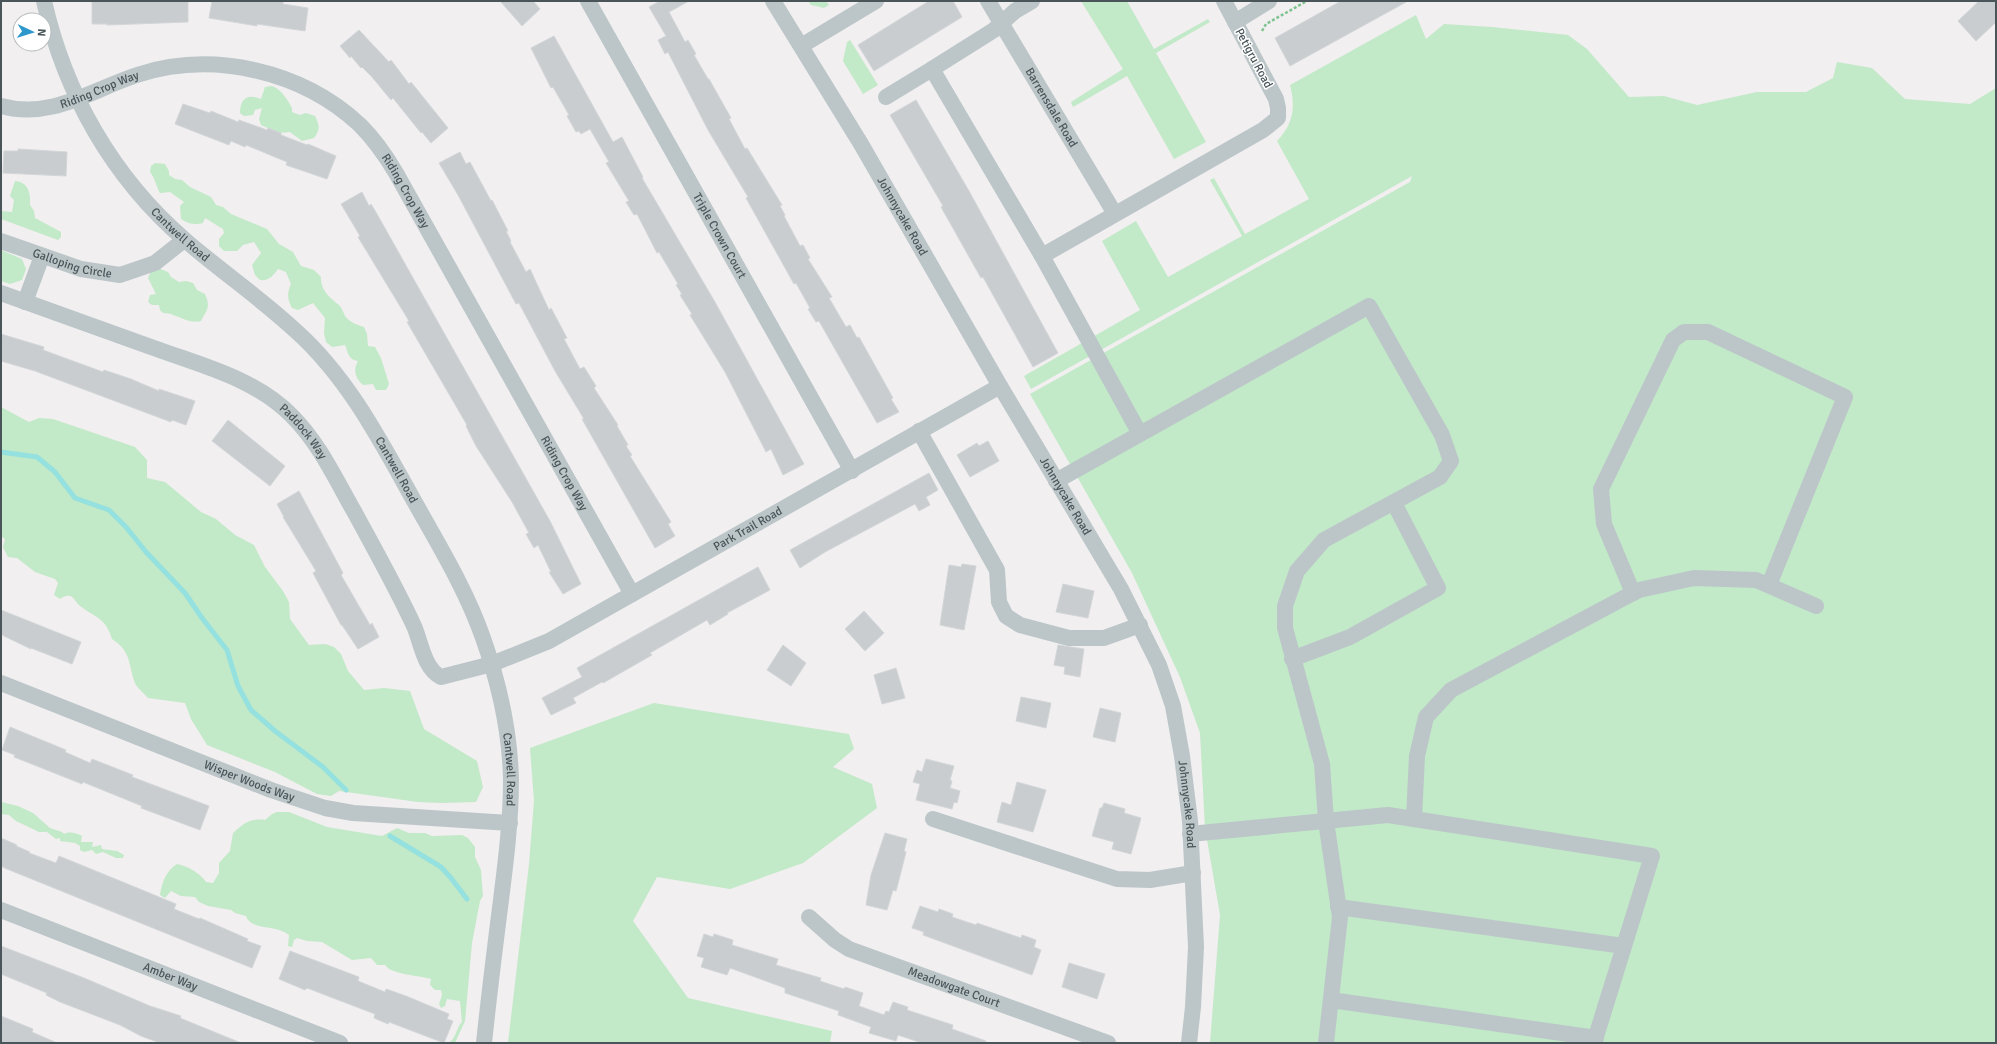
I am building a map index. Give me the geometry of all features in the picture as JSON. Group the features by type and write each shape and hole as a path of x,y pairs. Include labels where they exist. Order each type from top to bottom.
{"street":[{"name":"Cantwell Road","path":"44,1 50,29 77,99 97,137 120,171 151,207 184,240 266,304 299,333 325,360 351,394 383,445 465,595 483,636 492,664 508,741 511,778 510,823 484,1043"},
{"name":"Triple Crown Court","path":"588,1 852,471"},
{"name":"Johnnycake Road","path":"773,1 865,150 1000,386 1140,625 1159,665 1173,706 1182,756 1190,834 1196,947 1193,1007 1189,1043"},
{"path":"801,46 876,1"},
{"name":"Barrensdale Road","path":"988,1 1115,214"},
{"path":"886,97 932,70 994,30 1015,11 1032,1"},
{"name":"Petigru Road","path":"1115,214 1263,130 1278,118 1276,99 1224,1"},
{"path":"1235,22 1269,1"},
{"name":"Riding Crop Way","path":"1,106 29,110 49,109 136,75 164,67 197,64 267,72 301,86 332,102 360,126 381,149 632,594"},
{"path":"932,70 1042,256 1140,434"},
{"path":"1042,256 1115,214"},
{"name":"Galloping Circle","path":"1,241 81,269 120,275 155,263 184,240"},
{"path":"25,302 42,256"},
{"name":"Paddock Way","path":"1,293 233,377 273,399 293,416 326,461 395,586 418,636 430,668 435,674 441,677 492,664"},
{"path":"1056,481 1369,306 1442,435 1451,461 1440,477 1324,540 1297,571 1285,606 1285,628 1292,659 1322,764 1326,821 1340,917 1326,1043"},
{"path":"1633,594 1604,524 1601,489 1673,340 1684,332 1708,332 1845,397 1769,585"},
{"name":"Park Trail Road","path":"492,664 549,641 1000,386"},
{"path":"919,431 997,570 999,602 1006,616 1020,624 1069,638 1104,638 1140,625"},
{"path":"1292,659 1350,636 1438,588 1394,502"},
{"path":"1414,819 1417,756 1426,717 1451,690 1639,590 1694,578 1756,580 1816,606"},
{"name":"Wisper Woods Way","path":"1,683 279,793 325,808 353,813 510,823"},
{"path":"1190,834 1388,815 1652,856 1595,1041 1331,1000"},
{"path":"933,819 1117,878 1150,880 1193,873"},
{"path":"1338,907 1624,946"},
{"name":"Amber Way","path":"1,910 340,1043"},
{"name":"Meadowgate Court","path":"809,917 835,940 849,949 1108,1043"}],"path":[{"path":"1262,31 1266,24 1307,1"}],"green space":[{"path":"808,1 826,1 829,5 824,8 811,5"},
{"path":"1081,1 1127,1 1154,49 1208,19 1210,22 1156,53 1206,142 1174,159 1127,76 1073,107 1071,102 1123,69"},
{"path":"1416,15 1426,39 1444,24 1492,27 1568,35 1587,49 1629,97 1664,96 1697,105 1757,92 1806,92 1833,78 1837,62 1872,68 1905,99 1970,104 1996,88 1996,1043 1210,1043 1220,915 1205,828 1200,733 1180,677 1132,573 1030,394 1410,182 1412,176 1031,389 1024,376 1140,310 1102,241 1136,221 1168,277 1242,236 1210,180 1214,178 1245,234 1309,199 1277,141 1287,128 1292,115 1293,101 1290,85"},
{"path":"850,40 878,85 863,94 843,61 847,42"},
{"path":"272,86 284,95 292,108 292,112 300,115 306,113 315,116 319,128 314,138 302,141 290,132 279,133 261,125 259,119 262,108 255,110 253,115 244,116 240,113 241,104 245,98 256,97 261,99 265,87"},
{"path":"155,163 165,164 169,171 169,175 175,179 182,180 190,187 211,197 216,205 223,207 231,214 267,229 279,244 293,252 301,266 314,270 321,277 322,286 326,293 340,306 345,316 353,323 364,327 367,334 368,346 375,347 381,358 389,384 386,390 376,390 373,384 363,385 358,380 355,371 358,361 350,357 345,345 332,347 326,342 324,333 325,318 313,303 298,310 292,308 288,296 291,284 286,272 278,269 270,278 266,280 260,280 255,275 252,265 261,253 254,242 243,245 237,251 224,251 219,246 219,239 224,233 223,229 205,218 203,223 196,224 189,223 181,219 180,206 184,202 170,192 160,193 150,172 151,166"},
{"path":"15,181 23,183 28,189 30,205 34,211 35,218 61,232 61,237 58,240 1,219 1,211 12,212 14,200 10,196"},
{"path":"1,250 22,259 26,269 22,280 10,284 1,281"},
{"path":"158,268 168,272 171,277 179,282 186,281 193,283 197,290 205,294 208,306 201,321 190,321 168,313 163,313 160,310 159,305 152,305 148,302 150,295 156,294 148,278 151,271"},
{"path":"1,407 29,422 39,418 53,419 135,447 147,460 147,478 165,482 201,512 216,519 235,535 254,545 265,567 283,591 289,602 290,619 309,645 325,644 334,647 341,654 348,671 364,690 384,688 410,691 424,729 477,761 483,787 476,802 418,802 339,791 331,796 317,794 275,772 207,745 191,719 185,703 148,698 137,687 126,654 123,649 112,639 110,632 103,622 80,606 70,596 60,599 54,595 58,583 55,579 35,572 17,558 8,557 3,547 5,539 1,536"},
{"path":"654,703 849,734 854,749 833,767 872,784 877,808 803,863 730,889 657,877 633,921 688,998 832,1031 830,1043 508,1043 529,864 534,801 530,748"},
{"path":"1,802 18,806 33,813 50,828 64,834 78,834 82,836 81,842 93,842 92,847 101,845 102,849 117,851 124,855 123,858 116,858 103,852 96,854 92,850 84,852 80,850 80,846 75,843 60,841 60,838 56,839 47,832 39,832 16,821 9,815 1,814"},
{"path":"277,812 289,812 327,827 382,836 397,828 409,833 425,833 432,836 462,835 468,838 475,847 475,857 481,870 483,896 480,901 472,943 465,1021 455,1043 450,1042 462,1022 460,1001 447,999 445,1006 441,1008 439,1004 442,995 441,990 435,990 430,985 431,979 393,971 385,965 377,965 371,958 352,960 322,942 307,941 297,938 294,940 292,947 288,946 289,935 278,930 253,924 246,916 235,913 231,910 208,906 199,902 195,897 181,896 171,891 165,898 160,895 165,877 177,864 193,870 206,882 213,883 219,873 219,863 230,851 233,833 248,822 265,820"}],"building":[{"path":"92,1 188,1 188,22 107,25 92,24"},
{"path":"212,1 283,1 283,4 308,8 305,31 257,24 257,26 209,18"},
{"path":"500,1 533,1 540,9 522,26"},
{"path":"660,1 689,1 669,12 685,42 688,40 696,54 694,55 731,118 729,119 745,149 747,148 782,205 780,206 785,215 784,216 800,246 803,245 810,258 808,259 832,297 829,298 846,327 850,325 857,338 859,337 893,398 891,399 899,412 877,423 819,321 816,322 808,309 810,308 796,283 794,284 746,198 748,197 708,130 668,52 665,54 658,40 666,36 649,7"},
{"path":"929,1 953,1 962,17 874,71 858,45"},
{"path":"1341,1 1408,1 1290,66 1275,38"},
{"path":"1979,1 1996,1 1996,22 1976,41 1958,21"},
{"path":"359,30 389,62 391,60 409,84 411,82 448,128 431,143 393,98 391,100 372,77 362,67 361,68 351,56 350,58 340,46"},
{"path":"554,36 613,142 622,137 643,177 642,178 715,302 804,464 783,475 771,449 766,452 725,372 690,315 692,314 680,295 682,294 676,285 678,284 659,252 657,253 637,214 634,215 626,202 629,201 606,163 609,162 590,129 581,134 579,131 576,132 567,116 569,115 553,87 551,88 531,48"},
{"path":"916,100 969,191 1058,353 1033,367 983,277 981,278 941,207 943,206 890,115"},
{"path":"183,104 210,113 211,111 238,122 239,120 267,130 268,128 281,133 281,135 307,145 308,144 336,156 327,179 286,165 287,162 246,145 245,147 231,141 229,145 175,124"},
{"path":"18,149 67,152 66,176 3,173 4,151 18,151"},
{"path":"460,152 466,164 470,162 491,201 492,200 508,231 506,231 511,241 510,242 526,272 530,269 549,310 551,308 567,338 564,339 580,369 584,367 596,386 594,388 618,425 617,426 628,445 626,446 632,455 630,456 671,522 668,524 675,536 655,548 582,419 584,419 555,371 519,303 516,304 458,195 439,163"},
{"path":"362,192 369,206 371,204 377,214 550,521 581,584 563,594 549,572 551,572 538,545 534,548 526,534 529,533 512,502 476,446 466,426 467,425 407,322 409,321 358,237 360,236 341,204"},
{"path":"1,334 44,347 43,350 103,372 104,370 131,379 159,391 159,389 195,401 186,425 172,420 171,422 35,371 1,361"},
{"path":"228,420 285,466 270,486 212,441"},
{"path":"988,441 999,461 970,477 957,455 977,443 979,446"},
{"path":"929,473 938,490 926,497 930,505 919,511 915,504 825,552 800,568 790,550"},
{"path":"299,491 343,573 341,575 370,625 372,623 379,637 358,649 341,625 313,573 316,571 283,517 277,504"},
{"path":"962,564 976,566 964,630 940,625 949,565 961,567"},
{"path":"758,567 770,590 727,613 728,614 710,625 707,620 650,653 652,655 573,698 576,703 551,715 542,698 582,677 577,668"},
{"path":"1063,584 1094,591 1088,618 1056,612"},
{"path":"1,610 81,642 72,664 31,649 1,634"},
{"path":"864,611 884,633 865,651 845,629"},
{"path":"783,645 806,663 791,686 767,670"},
{"path":"1058,645 1084,649 1080,677 1064,674 1065,667 1054,665"},
{"path":"896,668 905,698 882,704 874,675"},
{"path":"1021,697 1051,703 1046,728 1016,721"},
{"path":"1100,708 1121,713 1115,742 1093,737"},
{"path":"10,727 66,750 65,752 90,763 92,759 133,775 132,777 209,806 200,830 141,808 142,806 83,782 82,784 14,757 15,755 2,750"},
{"path":"926,759 954,766 950,780 952,781 950,788 960,791 957,803 954,802 952,809 916,800 920,784 913,782 917,770 922,772"},
{"path":"1017,782 1046,790 1033,832 997,822 1002,802 1011,805"},
{"path":"1104,803 1125,809 1124,813 1141,818 1131,854 1112,849 1114,842 1092,836 1100,808 1102,808"},
{"path":"885,833 907,839 904,851 906,852 896,891 893,890 887,910 866,905 871,875"},
{"path":"1,838 30,852 29,853 56,863 59,856 176,904 174,909 199,919 200,918 248,939 247,941 261,946 252,968 1,866"},
{"path":"920,906 938,912 939,909 953,914 952,917 976,925 977,923 1021,938 1022,935 1036,940 1034,947 1041,950 1032,975 923,935 924,932 912,928"},
{"path":"704,934 713,937 714,934 733,940 732,945 778,959 776,965 821,978 820,981 844,989 845,987 863,993 859,1006 884,1015 886,1011 889,1012 893,1002 908,1007 907,1010 953,1025 952,1029 986,1041 985,1043 922,1043 898,1035 896,1041 869,1033 871,1027 838,1015 839,1011 785,993 785,988 730,968 727,975 701,967 704,958 697,956"},
{"path":"1,946 84,978 150,1006 181,1016 180,1018 241,1043 160,1043 141,1036 120,1025 60,1002 46,995 47,993 1,974"},
{"path":"290,951 359,977 358,981 385,992 386,989 449,1014 447,1019 453,1021 444,1043 389,1022 388,1024 374,1018 375,1014 307,988 305,990 279,979"},
{"path":"1069,963 1105,974 1097,999 1062,987"},
{"path":"1,1016 33,1029 32,1032 57,1043 1,1043"}],"waterway":[{"path":"1,452 37,457 55,472 75,498 109,510 185,593 227,650 238,686 251,710 275,731 323,767 346,790"},
{"path":"390,836 441,867 467,899"}]}
